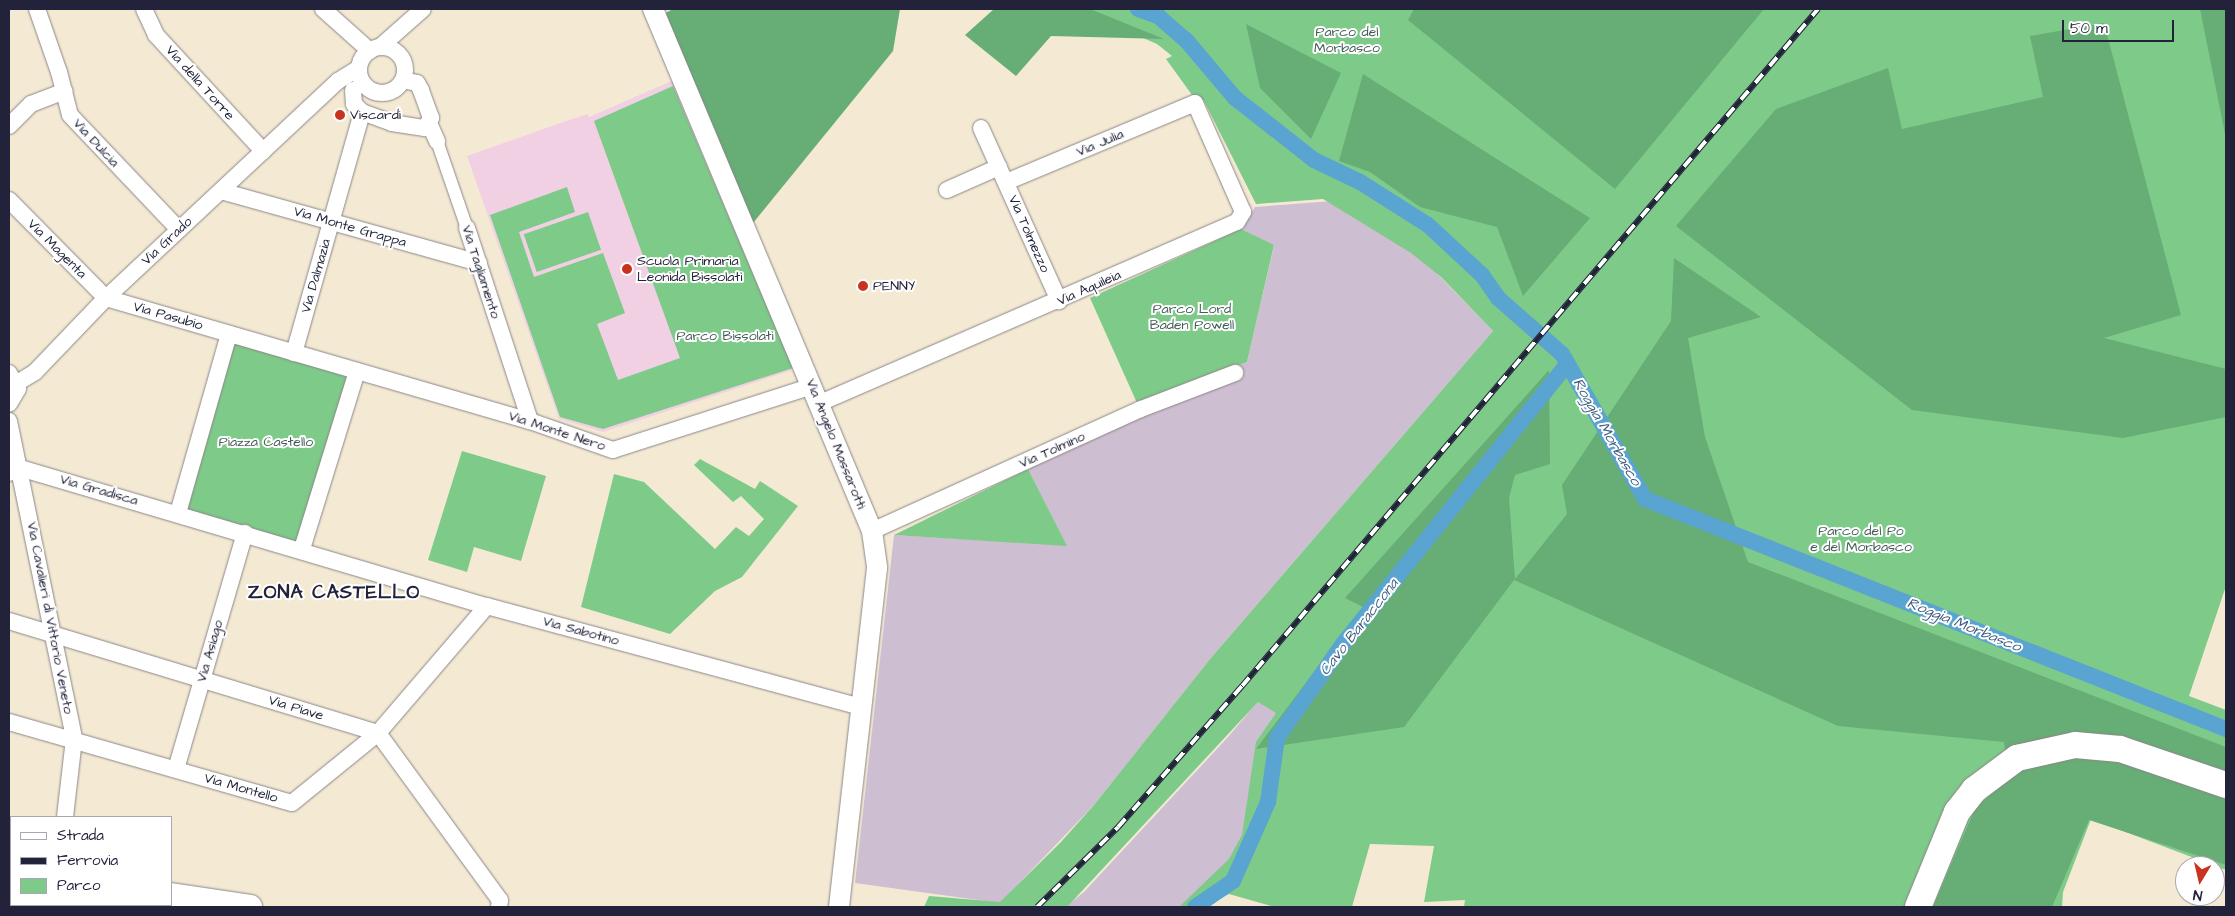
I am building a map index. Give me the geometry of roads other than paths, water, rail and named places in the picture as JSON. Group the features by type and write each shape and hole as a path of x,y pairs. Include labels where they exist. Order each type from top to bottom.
{"main road":[{"path":"1918,907 1958,812 1974,790 2018,758 2075,745 2120,749 2226,785"},
{"path":"172,895 250,907"}],"street":[{"name":"Via Dulcia","path":"37,9 65,91 68,109 76,125 179,230"},
{"name":"Via della Torre","path":"144,9 156,35 263,151"},
{"path":"323,9 375,49 395,51 401,57 404,64 403,80 386,93 359,88"},
{"path":"423,9 375,49 359,68 359,88 354,104 362,112 413,128 425,128 429,123"},
{"name":"Via Angelo Massarotti","path":"653,9 872,532 877,568 839,907"},
{"path":"401,57 407,23"},
{"name":"Via Grado","path":"13,378 35,372 106,298 263,151 320,101 338,81 359,68"},
{"name":"Via Tagliamento","path":"403,80 417,83 421,90 429,123 438,141 530,421"},
{"name":"Via Grado","path":"320,101 359,88"},
{"path":"9,126 31,104 65,91"},
{"name":"Via Aquileia","path":"816,395 1059,301 1238,222 1243,212 1195,103"},
{"name":"Via Julia","path":"1006,182 1195,103"},
{"name":"Via Dalmazia","path":"294,353 362,112"},
{"name":"Via Tolmezzo","path":"981,128 1059,301"},
{"path":"947,190 999,167"},
{"name":"Via Monte Grappa","path":"221,191 479,263"},
{"name":"Via Magenta","path":"9,200 106,298"},
{"name":"Via Pasubio","path":"106,298 229,334"},
{"path":"229,334 294,353 357,371 302,549 178,513 229,334"},
{"name":"Via Monte Nero","path":"357,371 530,421 613,450 816,395"},
{"name":"Via Tolmino","path":"872,532 1141,409 1235,373"},
{"path":"9,404 16,394 13,378"},
{"name":"Via Cavalieri di Vittorio Veneto","path":"9,421 14,470 54,635 74,739 65,816"},
{"name":"Via Gradisca","path":"14,470 178,513"},
{"name":"Via Asiago","path":"176,769 245,533"},
{"name":"Via Sabotino","path":"302,549 487,606 862,708"},
{"name":"Via Montello","path":"9,722 74,739 292,803 378,734 487,606"},
{"name":"Via Piave","path":"9,621 378,734"},
{"path":"378,734 500,900 499,907"}],"waterway":[{"name":"Roggia Morbasco","path":"1138,9 1158,16 1186,40 1235,98 1314,160 1360,182 1428,225 1482,275 1498,298 1562,354 1645,499 2226,729"},
{"name":"Cavo Baraccona","path":"1195,907 1233,881 1268,802 1277,738 1343,644 1567,364"}],"railway":[{"path":"1037,907 1118,827 1242,686 1818,9"}],"place":[{"name":"Viscardi","path":"340,115"},
{"name":"Scuola Primaria Leonida Bissolati","path":"627,269"},
{"name":"PENNY","path":"863,286"}],"district":[{"name":"ZONA CASTELLO","path":"334,593"}],"park label":[{"name":"Parco del Morbasco","path":"1347,40"},
{"name":"Parco Lord Baden Powell","path":"1192,318"},
{"name":"Parco Bissolati","path":"725,336"},
{"name":"Piazza Castello","path":"266,442"},
{"name":"Parco del Po e del Morbasco","path":"1861,540"}]}
